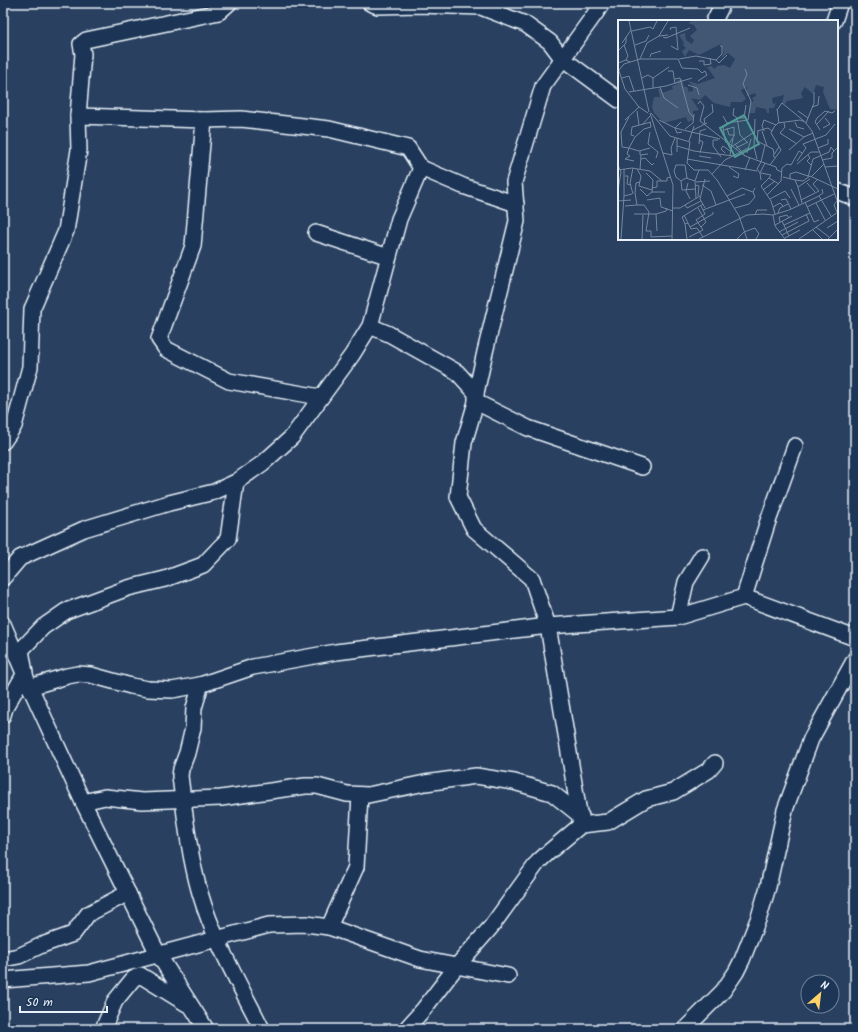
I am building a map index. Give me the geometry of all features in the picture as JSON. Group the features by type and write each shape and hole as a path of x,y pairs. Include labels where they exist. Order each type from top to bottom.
{"street":[{"path":"3,442 14,426 30,367 32,309 66,231 79,150 78,116 83,54 81,44 86,40 219,12 229,3"},
{"path":"581,821 548,626 532,579 474,529 458,497 464,444 517,221 514,182 543,86 602,3"},
{"path":"714,20 723,3"},
{"path":"834,20 840,3"},
{"path":"376,4 481,7 525,24 550,42 562,58 618,99"},
{"path":"78,116 204,120 241,119 329,129 408,148 421,168 463,186 516,204"},
{"path":"204,120 193,246 159,340 166,349 229,381 320,397"},
{"path":"3,578 20,558 84,529 169,503 214,492 236,482 263,463 292,437 352,354 370,326 399,219 421,168"},
{"path":"838,191 855,198"},
{"path":"316,233 389,258"},
{"path":"370,326 389,334 457,372 476,397 528,428 642,467"},
{"path":"744,597 767,524 795,446"},
{"path":"27,680 21,650 43,627 66,612 128,588 165,579 203,565 228,539 236,482"},
{"path":"678,617 686,582 702,556"},
{"path":"3,715 5,708 27,680 78,674 91,675 148,689 172,690 200,685 253,667 336,652 548,626 678,617 744,597 855,638"},
{"path":"3,624 83,802 158,954 206,1029"},
{"path":"684,1029 723,991 742,960 768,887 787,803 812,739 855,659"},
{"path":"200,685 194,708 193,728 180,776 189,842 200,893 217,940 262,1029"},
{"path":"83,802 106,797 142,801 221,798 305,786 317,786 348,794 368,796 425,783 476,776 514,782 552,793 581,821 608,822 646,799 672,792 709,770 715,763"},
{"path":"329,927 356,867 360,795"},
{"path":"406,1029 423,1010 456,967 491,927 538,862 581,821"},
{"path":"3,959 19,956 42,945 73,934 88,914 128,893"},
{"path":"3,980 88,973 269,925 306,924 329,927 420,959 508,976"},
{"path":"103,1029 115,1002 133,979 140,975 192,1006"}]}
